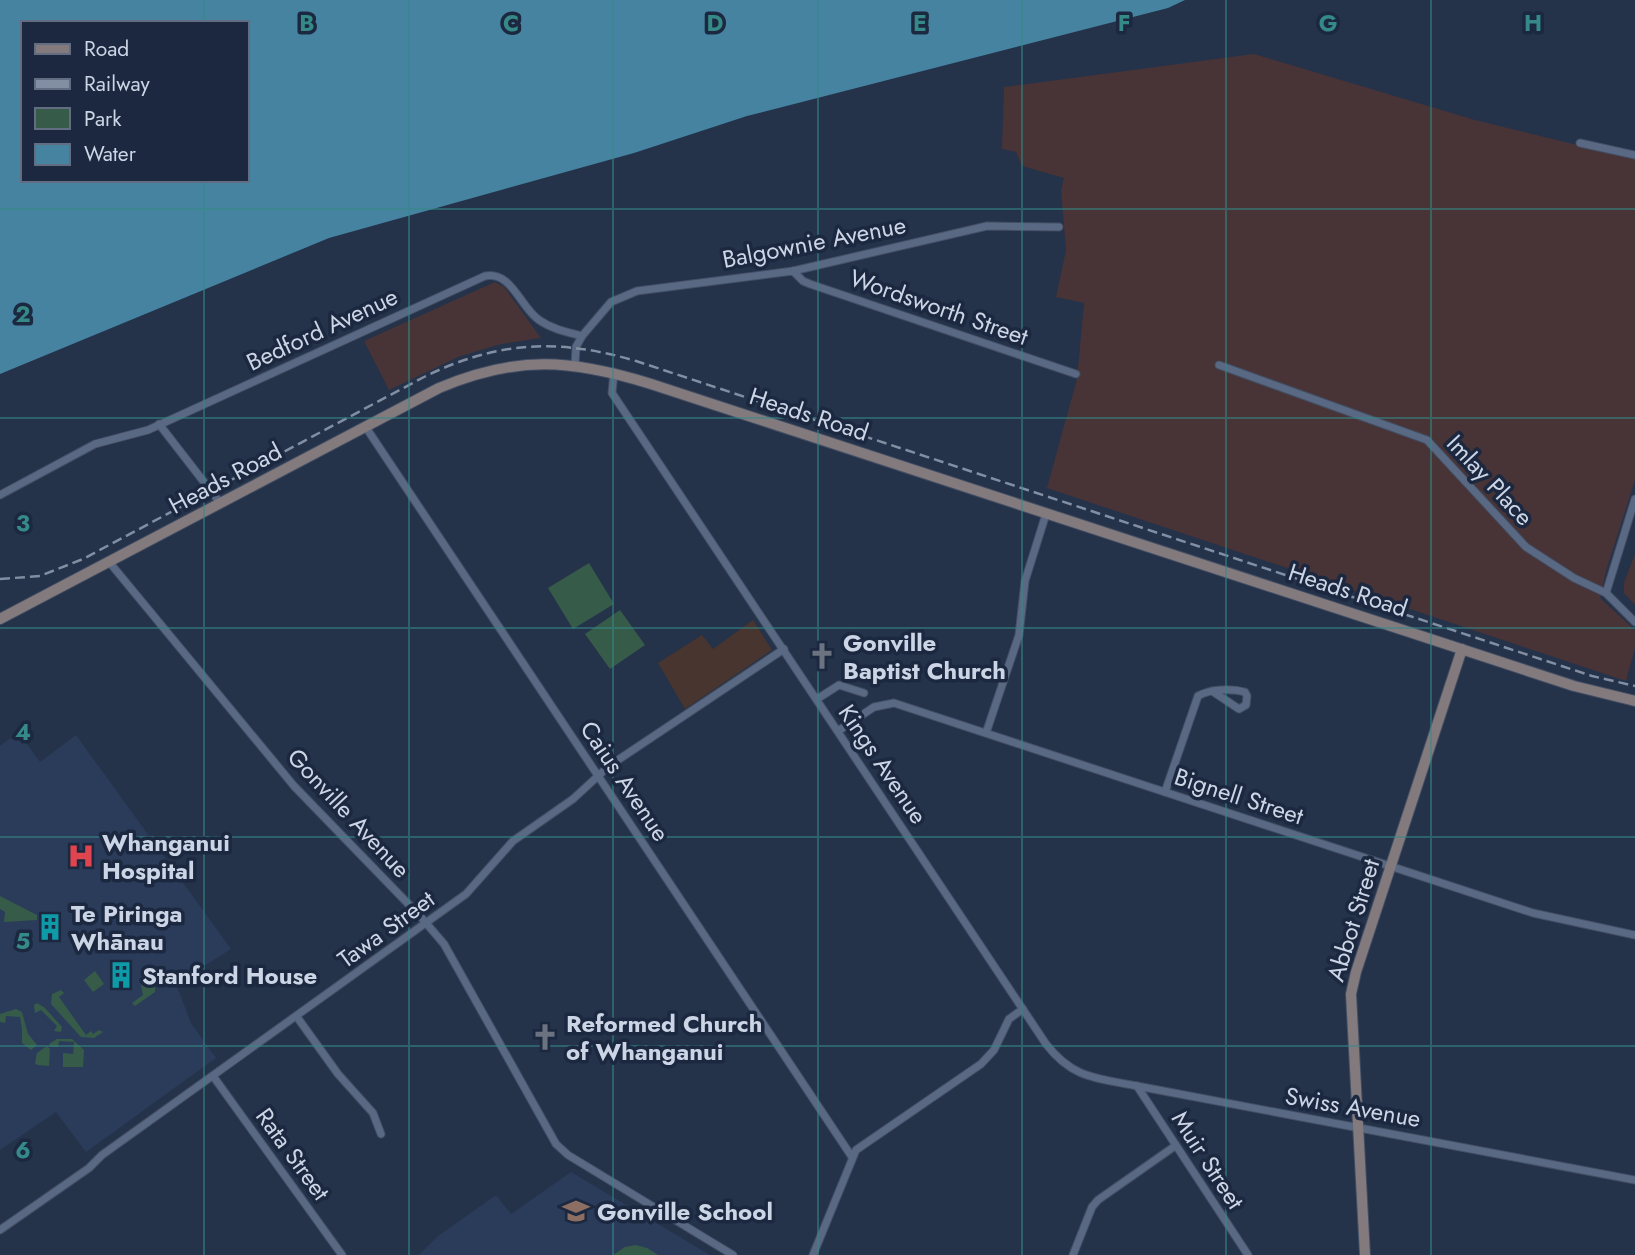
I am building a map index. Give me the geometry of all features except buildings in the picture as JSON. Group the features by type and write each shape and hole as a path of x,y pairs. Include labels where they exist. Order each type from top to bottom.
{"main road":[{"name":"Heads Road","path":"0,619 439,388 483,372 522,365 575,365 614,372 1588,691 1635,701"},
{"name":"Abbot Street","path":"1365,1255 1352,994 1356,972 1462,649"}],"street":[{"path":"1580,143 1635,155"},
{"name":"Balgownie Avenue","path":"575,365 576,347 582,336 611,302 628,294 793,271 987,226 1059,227"},
{"name":"Wordsworth Street","path":"793,271 803,282 1076,374"},
{"name":"Bedford Avenue","path":"0,495 95,444 133,435 159,424 485,276 502,277 531,314 541,321 582,336"},
{"name":"Imlay Place","path":"1219,365 1427,440 1526,547 1574,578 1606,593 1635,622"},
{"name":"Kings Avenue","path":"614,372 612,393 1023,1009 1055,1056 1067,1066"},
{"path":"159,424 220,504"},
{"name":"Caius Avenue","path":"365,426 852,1157"},
{"path":"1606,593 1635,499"},
{"path":"986,733 1018,635 1025,581 1046,514"},
{"name":"Gonville Avenue","path":"110,563 294,786 427,923 454,958 556,1144 584,1165 733,1255"},
{"name":"Tawa Street","path":"0,1230 466,894 513,841 573,799 625,754 784,649"},
{"path":"817,699 839,685 864,693"},
{"path":"1165,792 1194,702 1198,696 1212,691"},
{"name":"Bignell Street","path":"838,731 874,707 894,703 1533,913 1635,935"},
{"path":"813,1255 856,1150 981,1064 994,1050 1009,1019 1023,1009"},
{"path":"297,1017 338,1074 373,1113 381,1134"},
{"name":"Swiss Avenue","path":"1067,1066 1083,1075 1137,1086 1635,1180"},
{"name":"Rata Street","path":"214,1076 342,1255"},
{"name":"Muir Street","path":"1137,1086 1248,1255"},
{"path":"1073,1255 1092,1207 1098,1200 1175,1146"}],"shaded area":[{"path":"1254,54 1475,120 1635,159 1635,480 1600,598 1635,630 1635,648 1626,681 1047,488 1077,379 1084,303 1056,297 1066,250 1061,190 1064,178 1022,166 1016,152 1002,149 1004,87"},
{"path":"495,282 504,287 541,338 501,344 458,357 389,390 364,341"},
{"path":"1635,554 1635,605 1624,593 1624,583"},
{"path":"753,620 772,650 685,709 658,663 702,635 713,649"},
{"name":"Whanganui Hospital","path":"18,732 40,762 76,735 231,949 176,984 191,1023 216,1058 86,1152 56,1112 0,1150 0,746"},
{"name":"Gonville School","path":"571,1172 710,1255 419,1255 438,1236 496,1195 511,1214"}],"green space":[{"path":"589,563 614,604 573,629 548,588"},
{"path":"620,610 645,645 610,669 585,634"},
{"path":"0,896 37,915 37,920 4,922 5,912 0,909"},
{"path":"95,971 104,984 93,992 84,980"},
{"path":"155,982 155,992 135,1006 132,1003 143,995 141,985 150,986"},
{"path":"61,990 64,993 59,997 86,1035 91,1031 93,1034 99,1030 103,1032 94,1038 81,1037 51,1004 52,994"},
{"path":"37,1003 62,1027 61,1032 54,1031 57,1026 41,1010 35,1013 34,1005"},
{"path":"16,1009 22,1012 28,1034 37,1045 31,1050 22,1043 20,1017 6,1016 5,1023 0,1022 0,1014"},
{"path":"57,1039 72,1039 84,1050 83,1067 63,1067 63,1053 73,1054 74,1042 59,1041 58,1047 51,1047 49,1044"},
{"path":"47,1046 50,1049 49,1066 37,1065 37,1053"},
{"path":"636,1245 658,1255 613,1255 625,1247"}],"water":[{"path":"0,0 1185,0 1168,8 747,116 634,153 329,238 0,374"}],"railway":[{"path":"0,579 40,576 83,559 451,365 503,350 554,346 636,361 1592,676 1635,686"}],"place":[{"name":"Gonville Baptist Church","path":"822,656"},
{"name":"Whanganui Hospital","path":"81,856"},
{"name":"Te Piringa Whānau","path":"50,927"},
{"name":"Stanford House","path":"121,975"},
{"name":"Reformed Church of Whanganui","path":"545,1037"},
{"name":"Gonville School","path":"576,1211"}]}
